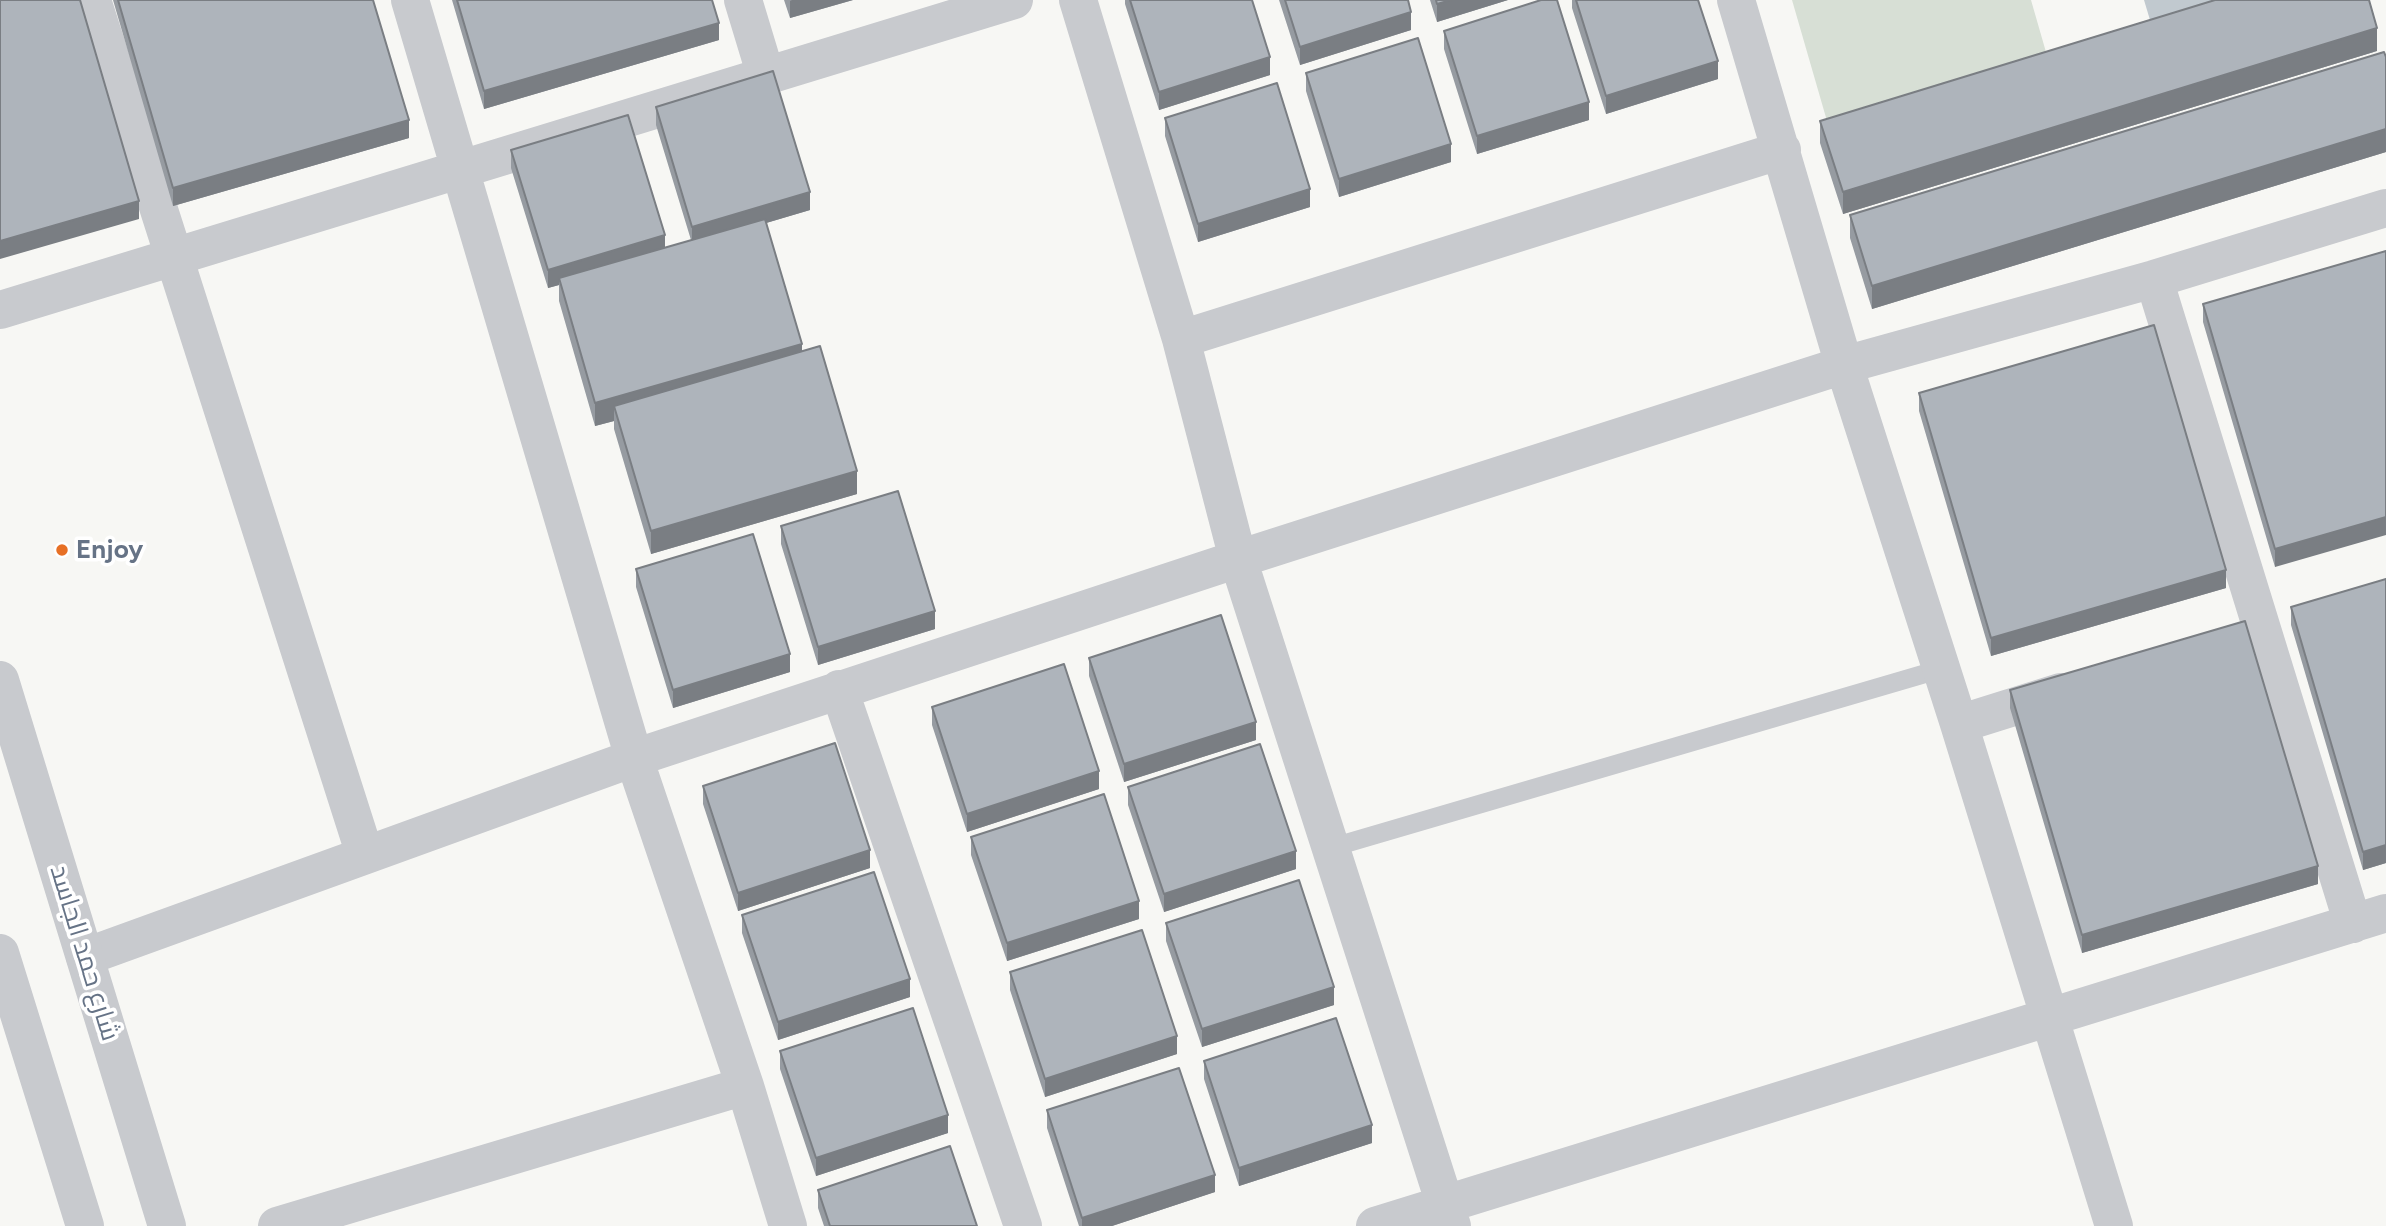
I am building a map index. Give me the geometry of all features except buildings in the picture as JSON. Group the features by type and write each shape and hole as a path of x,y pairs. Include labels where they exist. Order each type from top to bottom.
{"street":[{"path":"92,0 365,855"},
{"path":"410,0 634,758 745,1086 788,1226"},
{"path":"743,0 766,76"},
{"path":"0,310 1014,0"},
{"path":"1078,0 1181,340 1238,559 1448,1215"},
{"path":"1736,0 1844,365 1959,724 2114,1226"},
{"path":"1181,340 1782,150"},
{"path":"85,957 634,758 1238,559 1844,365 2154,279 2386,208"},
{"path":"1375,1226 1448,1215 2050,1017 2369,918 2262,630 2154,279"},
{"path":"2223,642 2299,618"},
{"name":"شارع حمد الجاسد","path":"0,680 167,1226"},
{"path":"1959,724 2091,683"},
{"path":"839,689 1023,1226"},
{"path":"3,971 85,1226"},
{"path":"277,1226 745,1086"}],"lane":[{"path":"1330,848 1941,669"}],"shaded area":[{"path":"1792,0 2031,0 2050,66 1829,128"},
{"path":"2144,0 2256,0 2153,30"}],"place":[{"name":"Enjoy","path":"62,550"}]}
